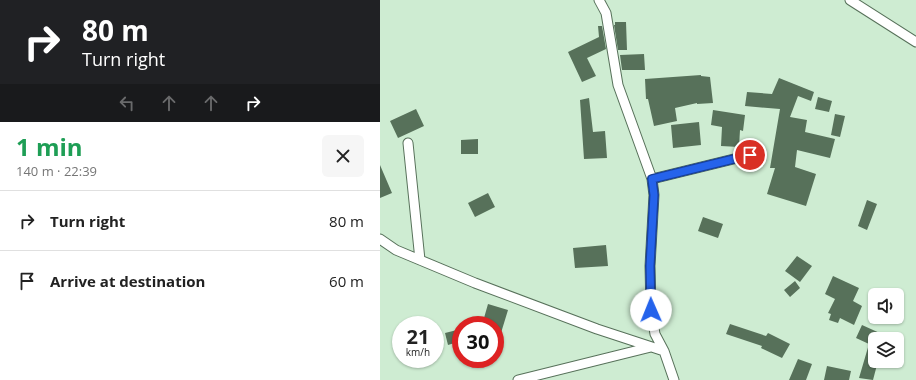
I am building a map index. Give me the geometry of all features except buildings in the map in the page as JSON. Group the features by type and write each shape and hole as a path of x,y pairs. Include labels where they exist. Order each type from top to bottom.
{"street":[{"path":"599,0 606,13 618,84 652,179 654,195 650,266 651,310 655,334 664,351 674,380"},
{"path":"850,0 916,42"},
{"path":"408,143 420,260"},
{"path":"652,179 750,155"},
{"path":"380,239 396,250 475,283 597,329 664,351"},
{"path":"518,380 651,347"}],"route":[{"path":"651,310 650,266 654,195 652,179 750,155"}]}
